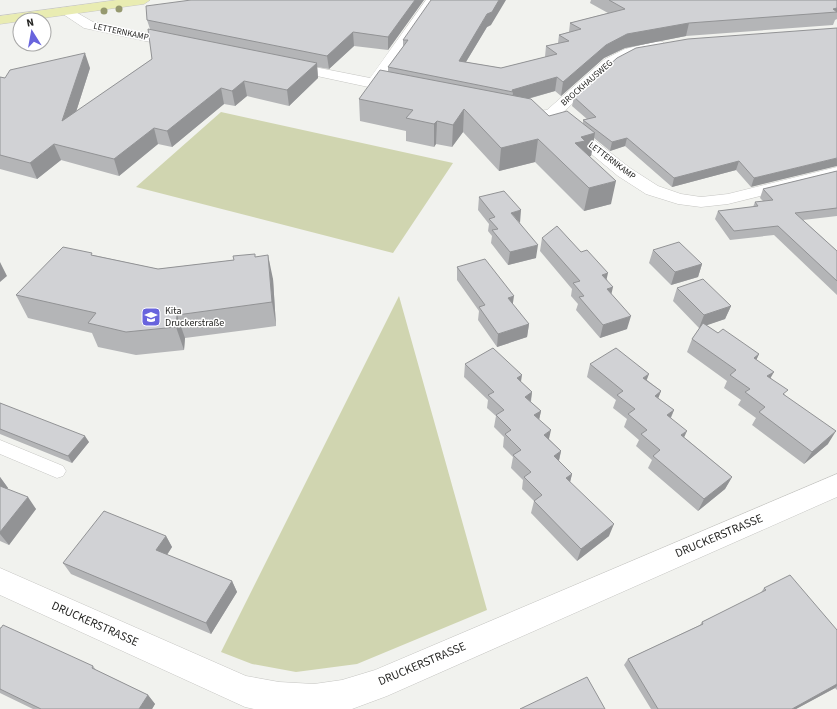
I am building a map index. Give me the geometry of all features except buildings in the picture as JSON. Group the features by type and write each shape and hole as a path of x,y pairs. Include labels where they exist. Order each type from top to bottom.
{"street":[{"path":"0,20 144,0"},
{"path":"373,84 432,0"},
{"name":"LETTERNKAMP","path":"67,11 89,25 196,47"},
{"name":"BROCKHAUSWEG","path":"552,114 610,62 630,52 671,43"},
{"path":"273,63 411,92"},
{"path":"503,110 539,116 552,114"},
{"name":"LETTERNKAMP","path":"552,114 624,172 652,190 678,199 701,202 728,199 837,172"},
{"name":"DRUCKERSTRASSE","path":"0,581 245,691 270,698 308,699 338,697 376,684 837,485"}],"lane":[{"path":"0,447 58,471"}],"green space":[{"path":"221,112 453,163 393,253 136,187"},
{"path":"399,296 487,610 357,664 296,672 252,664 221,652"}],"place":[{"name":"Kita Druckerstraße","path":"151,317"}]}
